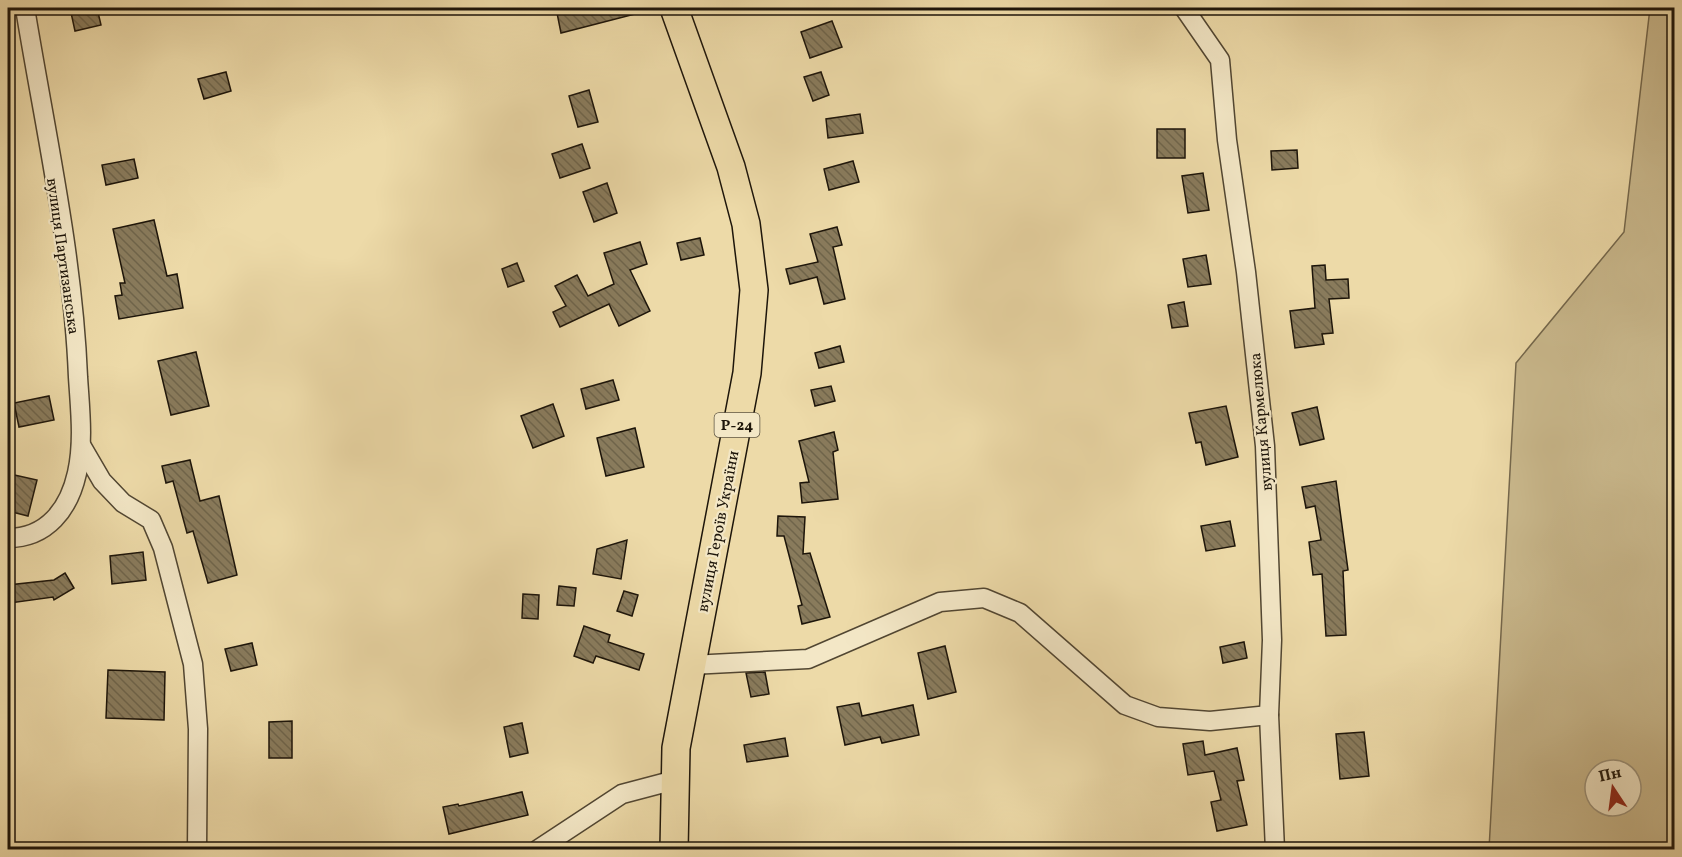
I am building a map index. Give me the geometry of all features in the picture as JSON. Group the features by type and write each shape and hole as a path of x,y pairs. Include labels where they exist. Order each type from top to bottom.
{"main road":[{"name":"вулиця Героїв України","path":"674,8 731,167 746,224 754,290 747,373 676,748 674,849"}],"street":[{"name":"вулиця Партизанська","path":"8,538 21,538 47,528 66,502 76,475 81,445 76,314 25,8"},
{"name":"вулиця Кармелюка","path":"1184,8 1221,60 1227,140 1246,272 1265,446 1272,640 1269,715 1275,849"},
{"path":"81,445 102,481 123,503 151,520 164,548 193,664 198,729 197,849"},
{"path":"691,665 808,659 940,602 984,598 1020,613 1125,705 1158,717 1210,721 1269,715"},
{"path":"537,849 622,794 675,780"}],"shaded area":[{"path":"1650,8 1674,8 1674,849 1489,849 1516,363 1624,232"}],"building":[{"path":"70,8 97,8 101,25 75,31"},
{"path":"556,8 638,8 639,13 561,33"},
{"path":"832,21 842,47 810,58 801,32"},
{"path":"226,72 231,91 204,99 198,79"},
{"path":"821,72 829,95 813,101 804,77"},
{"path":"589,90 598,122 578,127 569,96"},
{"path":"860,114 863,133 828,138 826,119"},
{"path":"1157,129 1185,129 1185,158 1157,158"},
{"path":"582,144 590,168 560,178 552,154"},
{"path":"1297,150 1298,168 1272,170 1271,151"},
{"path":"134,159 138,178 106,185 102,165"},
{"path":"853,161 859,182 829,190 824,169"},
{"path":"1203,173 1209,210 1188,213 1182,176"},
{"path":"607,183 617,213 594,222 583,192"},
{"path":"154,220 167,276 177,274 183,308 119,319 115,296 122,295 120,283 125,283 113,229"},
{"path":"837,227 842,245 833,247 845,299 824,304 817,277 790,284 786,269 818,262 810,234"},
{"path":"700,238 704,255 681,260 677,243"},
{"path":"640,242 647,264 630,270 650,311 619,326 609,304 560,327 553,312 566,306 555,286 577,275 588,296 614,284 604,253"},
{"path":"1206,255 1211,284 1188,287 1183,259"},
{"path":"517,263 524,281 508,287 502,269"},
{"path":"1325,265 1326,280 1348,279 1349,298 1329,299 1333,333 1322,334 1324,344 1295,348 1290,311 1315,308 1312,266"},
{"path":"1184,302 1188,326 1172,328 1168,305"},
{"path":"840,346 844,362 819,368 815,353"},
{"path":"196,352 209,406 171,415 158,361"},
{"path":"613,380 619,400 586,409 581,389"},
{"path":"831,386 835,401 815,406 811,390"},
{"path":"49,396 54,420 19,427 14,403"},
{"path":"553,404 564,436 533,448 521,416"},
{"path":"1226,406 1238,457 1206,465 1201,442 1196,443 1189,413"},
{"path":"1317,407 1324,439 1300,445 1292,413"},
{"path":"635,428 644,467 606,476 597,438"},
{"path":"834,432 838,450 833,452 838,499 802,503 800,483 809,482 799,441"},
{"path":"190,460 200,501 219,496 237,575 208,583 193,531 187,533 173,481 166,483 162,466"},
{"path":"10,474 37,480 28,516 8,511"},
{"path":"1336,481 1348,570 1343,571 1346,635 1326,636 1322,574 1313,575 1309,542 1321,540 1315,506 1306,508 1302,487"},
{"path":"778,516 805,517 803,554 810,553 830,617 802,624 798,606 802,605 784,536 777,536"},
{"path":"1230,521 1235,546 1206,551 1201,526"},
{"path":"627,540 621,579 593,574 597,549"},
{"path":"143,552 146,580 112,584 110,556"},
{"path":"65,573 74,588 54,600 53,597 10,603 8,585 54,580"},
{"path":"559,586 576,588 574,606 557,605"},
{"path":"624,591 638,595 632,616 617,611"},
{"path":"523,594 539,595 538,619 522,618"},
{"path":"584,626 610,635 608,642 644,654 639,670 596,656 593,663 574,656"},
{"path":"1244,642 1247,658 1223,663 1220,647"},
{"path":"252,643 257,665 231,671 225,649"},
{"path":"945,646 956,692 928,699 918,653"},
{"path":"108,670 165,672 164,720 106,718"},
{"path":"765,672 769,694 751,697 746,673"},
{"path":"859,703 862,716 913,705 919,735 882,743 880,737 845,745 837,707"},
{"path":"292,721 292,758 269,758 269,722"},
{"path":"522,723 528,753 510,757 504,727"},
{"path":"1364,732 1369,776 1340,779 1336,734"},
{"path":"785,738 788,756 747,762 744,745"},
{"path":"1203,741 1205,755 1237,748 1244,780 1237,781 1247,825 1217,831 1211,802 1221,800 1214,771 1188,775 1183,744"},
{"path":"522,792 528,815 449,834 443,807 458,804 459,806"}]}
